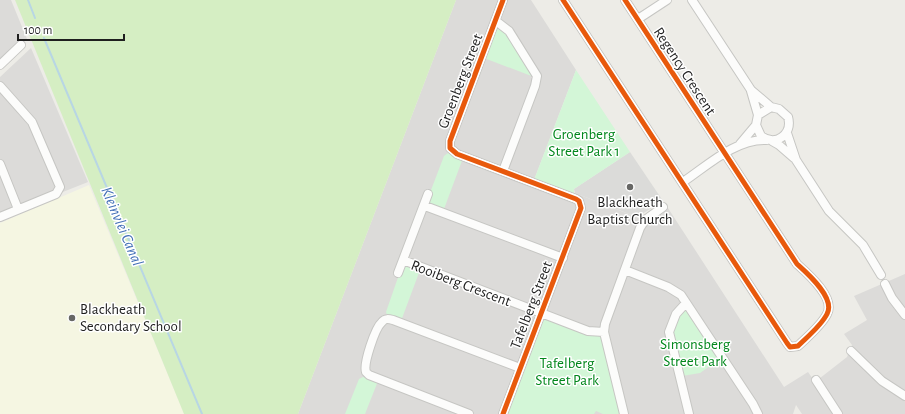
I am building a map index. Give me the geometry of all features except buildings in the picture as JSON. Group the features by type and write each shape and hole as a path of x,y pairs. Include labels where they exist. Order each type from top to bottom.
{"street":[{"name":"Groenberg Street","path":"504,0 449,145 453,152 576,199 580,205"},
{"path":"563,0 683,182 740,145 758,140 778,140 787,133 789,127 788,117 778,109 770,107 751,90 692,0"},
{"name":"Regency Crescent","path":"625,0 797,264 816,281 829,306 826,316 798,346 790,347 787,343 683,182"},
{"path":"638,19 667,0"},
{"path":"496,21 509,31 537,76 535,86 503,171"},
{"path":"0,65 21,45"},
{"path":"0,86 32,122 60,183 59,190 56,194 0,217"},
{"path":"740,145 756,125 758,115 751,90"},
{"path":"758,115 770,107"},
{"path":"756,125 761,136 779,144 796,160 829,210 863,245 881,275"},
{"path":"787,133 796,160"},
{"path":"0,164 18,209"},
{"name":"Rooiberg Crescent","path":"398,273 425,206 428,194"},
{"name":"Tafelberg Street","path":"503,414 580,213 580,205"},
{"path":"425,206 562,258"},
{"path":"624,414 604,332 606,321 643,223 663,207"},
{"name":"Rooiberg Crescent","path":"403,260 588,331 604,332"},
{"path":"625,270 674,290 681,295 754,404 758,414"},
{"path":"885,284 892,298 905,315"},
{"path":"686,303 676,314 669,332 689,414"},
{"path":"469,414 367,373 365,370 365,363 382,321 386,319 394,320 520,368"},
{"path":"851,351 882,381 905,396"},
{"path":"816,380 838,414"}],"shaded area":[{"path":"0,0 11,0 27,39 0,64"},
{"path":"456,0 531,0 576,70 534,180 574,195 575,193 644,220 666,205 784,387 808,372 815,382 847,357 852,345 844,334 867,320 854,296 905,274 905,414 802,414 796,405 793,414 298,414"},
{"path":"31,48 88,182 0,217 0,77"},
{"path":"630,152 663,201 637,217 575,193 574,189"},
{"name":"Blackheath Secondary School","path":"89,185 184,414 0,414 0,223"}],"green space":[{"path":"15,0 456,0 298,414 184,414"},
{"path":"500,28 504,29 534,77 484,58 495,30"},
{"name":"Groenberg Street Park 1","path":"576,70 630,152 574,189 574,195 534,180"},
{"path":"448,153 463,158 444,209 430,204 428,198 444,156"},
{"path":"406,265 420,270 401,321 387,315 386,312 402,266"},
{"name":"Simonsberg Street Park","path":"683,310 687,310 720,359 700,373 682,376 672,329 677,317"},
{"name":"Tafelberg Street Park","path":"547,319 601,337 621,414 603,414 596,411 594,414 505,414 541,322"},
{"path":"363,377 378,381 365,414 345,414 359,379"}],"waterway":[{"name":"Kleinvlei Canal","path":"28,0 35,18"},
{"name":"Kleinvlei Canal","path":"44,38 202,414"}],"cycle path":[{"path":"503,0 450,141 450,148 457,154 576,199 579,201 581,208 503,414"},
{"path":"563,0 787,343 790,347 798,346 818,327 827,314 829,308 828,301 819,286 797,264 625,0"}],"place":[{"name":"Blackheath Baptist Church","path":"630,187"},
{"name":"Blackheath Secondary School","path":"72,318"}]}
